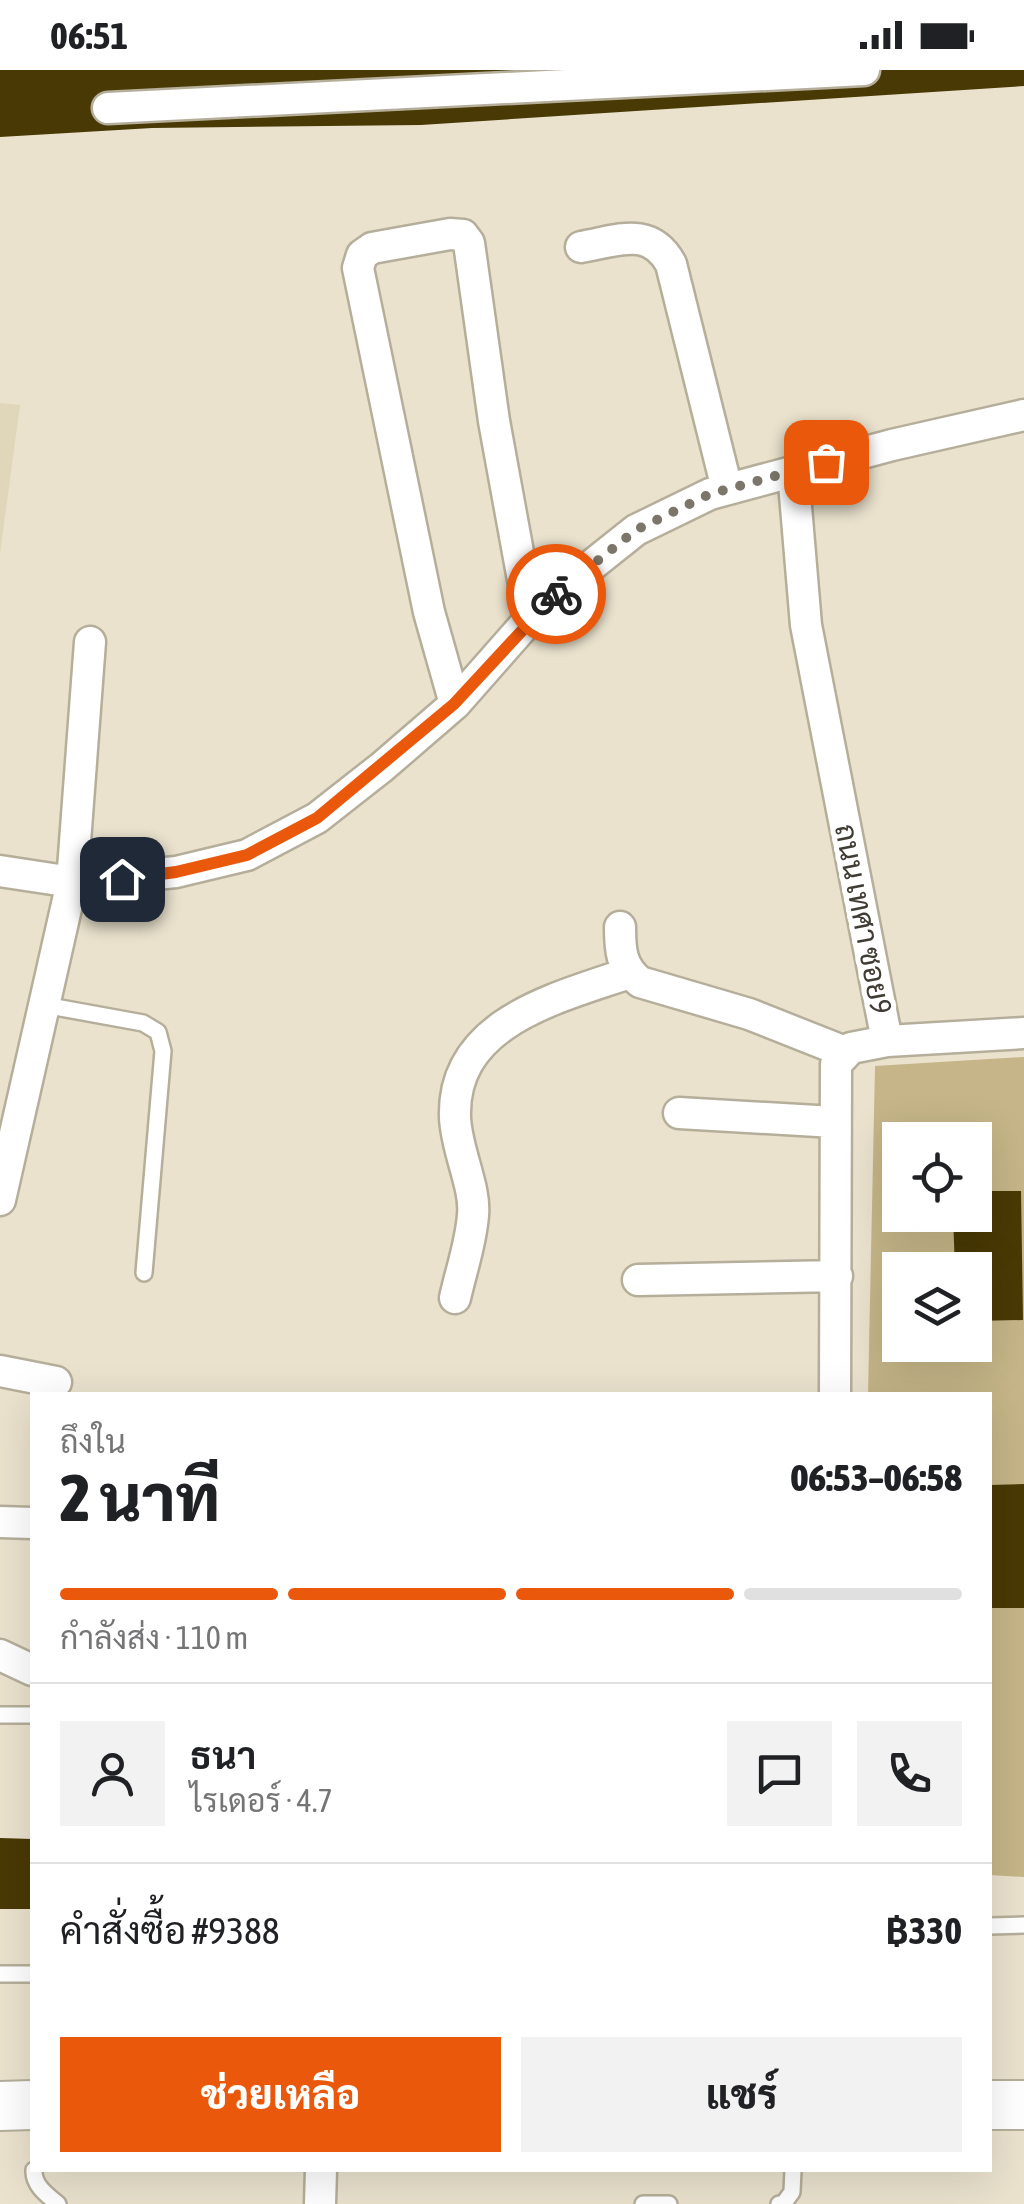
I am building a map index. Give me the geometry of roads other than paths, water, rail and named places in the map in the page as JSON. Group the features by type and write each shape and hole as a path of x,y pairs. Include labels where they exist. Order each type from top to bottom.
{"main road":[{"path":"0,2106 30,2105"},
{"path":"992,2106 1024,2105"}],"street":[{"path":"108,108 864,70"},
{"path":"454,704 429,612 358,268 362,255 372,248 450,234 463,236 469,242 494,421 530,618"},
{"path":"581,247 636,238 661,246 670,264 727,490"},
{"path":"0,871 72,882 176,872 247,855 317,818 454,704 543,604 636,530 710,494 1024,414"},
{"name":"ถนน เทศา ซอย9","path":"793,470 806,624 887,1040 845,1052 836,1064 838,1276 834,1392"},
{"path":"0,1200 72,882 90,642"},
{"path":"620,927 623,962 640,982 749,1014 845,1052"},
{"path":"455,1298 474,1214 469,1182 460,1159 455,1117 457,1086 470,1056 498,1028 534,1006 629,973"},
{"path":"887,1040 1024,1033"},
{"path":"679,1113 834,1122"},
{"path":"638,1280 838,1276"},
{"path":"0,1370 56,1382"},
{"path":"0,1522 30,1523"},
{"path":"0,1655 30,1669"},
{"path":"320,2204 321,2172"}],"lane":[{"path":"44,1005 143,1023 158,1032 163,1051 144,1273"},
{"path":"0,1715 30,1715"},
{"path":"992,1926 1024,1926"},
{"path":"0,1974 30,1974"},
{"path":"35,2172 41,2189 58,2204"},
{"path":"779,2204 792,2192 793,2172"},
{"path":"644,2204 669,2204"}]}
